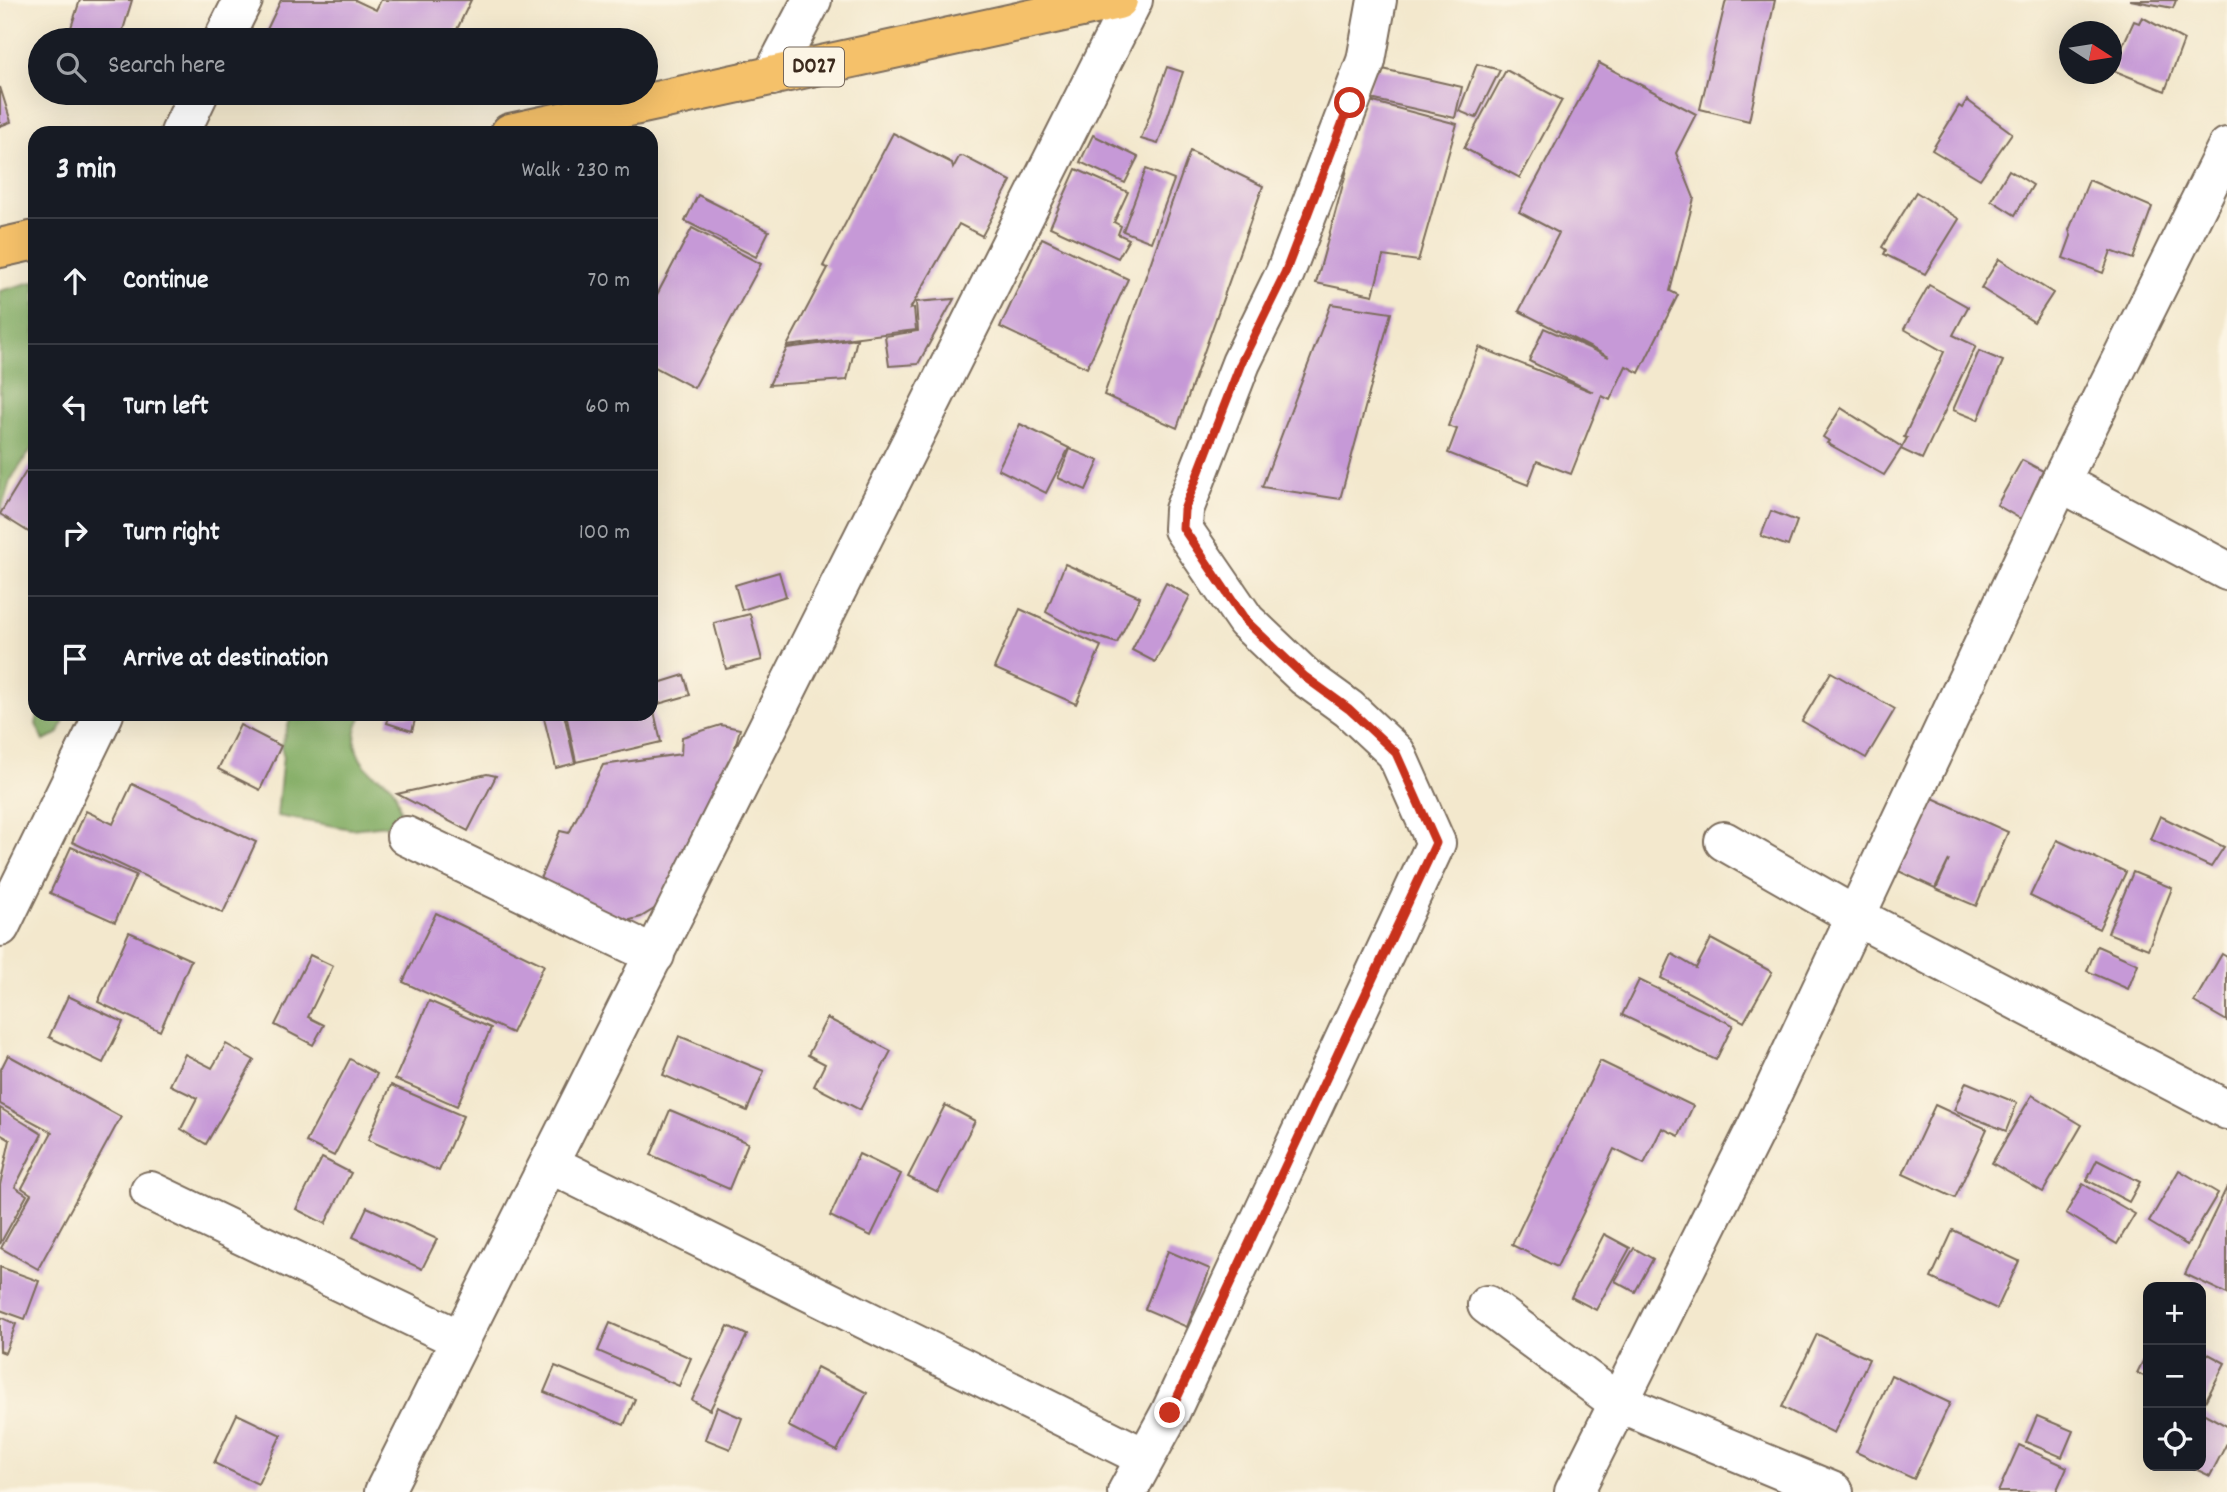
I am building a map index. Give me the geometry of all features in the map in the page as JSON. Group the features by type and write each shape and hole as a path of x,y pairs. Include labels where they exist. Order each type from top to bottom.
{"main road":[{"name":"D027","path":"658,101 1118,0"},
{"name":"D027","path":"542,126 639,105"},
{"path":"0,248 28,242"}],"street":[{"path":"229,28 243,0"},
{"path":"772,76 812,0"},
{"path":"384,1492 1133,0"},
{"path":"1127,1492 1170,1413 1436,843 1396,753 1349,709 1305,677 1246,621 1183,528 1184,510 1241,363 1285,273 1366,61 1377,0"},
{"path":"183,126 193,105"},
{"path":"1574,1492 1616,1402 1757,1126 2060,482 2227,147"},
{"path":"2060,482 2227,571"},
{"path":"0,928 101,721"},
{"path":"406,836 654,955"},
{"path":"1724,841 1855,916 2227,1110"},
{"path":"550,1164 1144,1457"},
{"path":"150,1191 461,1340"},
{"path":"1487,1306 1616,1402 1834,1492"}],"green space":[{"path":"28,283 28,454 10,481 0,515 0,291"},
{"path":"37,721 63,721 59,733 44,741"},
{"path":"290,721 360,721 355,737 357,752 372,773 391,785 400,811 387,825 351,829 277,816 283,755 281,746"}],"building":[{"path":"80,0 132,0 124,28 71,28"},
{"path":"281,0 355,0 376,10 381,0 471,0 458,28 268,28"},
{"path":"1726,0 1775,0 1749,121 1700,109"},
{"path":"2130,0 2176,0 2173,8"},
{"path":"2142,17 2184,40 2165,91 2122,74 2122,47 2134,21 2139,23"},
{"path":"1599,63 1696,114 1676,153 1694,198 1670,291 1678,295 1639,373 1626,366 1610,400 1602,396 1571,474 1537,461 1528,485 1448,453 1457,429 1448,426 1479,347 1593,392 1529,361 1544,328 1609,357 1519,311 1559,233 1519,212"},
{"path":"1477,64 1500,70 1476,118 1459,111"},
{"path":"1167,67 1183,72 1158,144 1141,139"},
{"path":"1374,67 1462,87 1455,118 1366,98"},
{"path":"1506,70 1562,100 1520,178 1464,148"},
{"path":"0,87 11,122 0,126"},
{"path":"1366,100 1457,124 1418,261 1383,256 1373,295 1316,283"},
{"path":"1967,100 2012,133 1980,179 1932,150 1959,106 1962,108"},
{"path":"893,133 952,163 953,168 959,157 963,156 1011,181 982,236 959,224 910,309 914,308 916,330 787,346 828,268 823,266"},
{"path":"1093,135 1138,157 1125,183 1080,162"},
{"path":"1190,151 1263,186 1177,428 1104,395"},
{"path":"1076,169 1128,192 1114,222 1121,226 1118,234 1129,239 1118,258 1050,227"},
{"path":"1146,169 1174,180 1151,242 1123,231"},
{"path":"2009,170 2033,185 2015,215 1991,200"},
{"path":"2089,180 2152,207 2133,259 2111,251 2103,273 2063,258 2071,236 2069,230"},
{"path":"1916,192 1959,219 1925,274 1884,254 1886,250 1882,247"},
{"path":"698,195 769,231 756,257 685,221"},
{"path":"692,228 761,264 694,388 658,369 658,293"},
{"path":"1042,238 1128,279 1087,368 1000,327"},
{"path":"1999,259 2053,293 2034,322 1981,288"},
{"path":"1929,285 1968,307 1953,335 1976,346 1922,459 1901,449 1884,475 1827,443 1829,441 1823,437 1841,408 1902,447 1907,438 1904,437 1944,352 1904,329"},
{"path":"954,299 918,364 889,366 885,336 918,331 916,302"},
{"path":"1331,304 1391,313 1340,499 1262,487"},
{"path":"857,339 847,380 769,385 787,348"},
{"path":"1979,351 2003,361 1978,420 1953,410"},
{"path":"1020,424 1069,448 1046,493 998,469"},
{"path":"1070,449 1099,461 1086,490 1058,478"},
{"path":"2022,460 2045,472 2024,517 2019,518 1997,505"},
{"path":"28,468 28,532 0,514"},
{"path":"1771,511 1797,521 1788,546 1761,536"},
{"path":"1065,564 1140,597 1117,643 1082,632 1046,612"},
{"path":"779,572 786,596 742,610 735,585"},
{"path":"1166,583 1190,596 1155,662 1132,650"},
{"path":"1020,609 1101,646 1076,704 994,668"},
{"path":"750,614 762,660 726,669 714,623"},
{"path":"1831,672 1895,709 1866,758 1802,721"},
{"path":"684,675 690,695 658,704 658,683"},
{"path":"388,721 415,721 412,731 387,723"},
{"path":"545,721 566,721 575,763 556,768"},
{"path":"567,721 656,721 661,742 576,762"},
{"path":"240,725 281,746 260,790 218,769"},
{"path":"721,725 740,729 729,769 664,896 654,909 641,917 623,922 537,886 560,831 569,833 603,765 681,754 682,737"},
{"path":"487,774 496,776 468,831 397,794"},
{"path":"132,784 256,842 223,913 72,842 86,811 113,824"},
{"path":"1926,795 2008,832 1976,906 1936,889 1949,860 1935,888 1892,868"},
{"path":"2160,816 2224,847 2211,867 2150,839"},
{"path":"2057,840 2126,872 2099,929 2030,896"},
{"path":"71,847 136,875 115,922 50,893"},
{"path":"2133,872 2172,888 2148,949 2108,933"},
{"path":"436,913 544,965 512,1033 403,982"},
{"path":"129,932 191,960 160,1031 98,1002"},
{"path":"1711,939 1772,972 1744,1022 1661,978 1672,954 1696,968"},
{"path":"2097,946 2138,964 2128,989 2087,971"},
{"path":"2222,954 2227,957 2227,1021 2194,1002"},
{"path":"310,955 333,966 308,1017 324,1025 313,1045 275,1025"},
{"path":"1639,980 1733,1025 1716,1060 1622,1015"},
{"path":"68,996 123,1022 103,1063 49,1037"},
{"path":"429,1001 491,1028 457,1106 395,1079"},
{"path":"827,1018 891,1051 860,1110 814,1086 825,1064 808,1055"},
{"path":"679,1036 764,1071 747,1111 663,1075"},
{"path":"226,1044 254,1060 206,1144 181,1129 197,1098 170,1085 185,1054 212,1068"},
{"path":"8,1055 121,1117 38,1269 1,1248 31,1194 22,1188 52,1132 0,1104 0,1071"},
{"path":"350,1059 377,1074 334,1156 306,1142"},
{"path":"1600,1061 1693,1106 1679,1136 1662,1128 1644,1164 1614,1149 1557,1267 1512,1245"},
{"path":"1966,1082 2017,1103 2006,1131 1954,1110"},
{"path":"391,1085 463,1116 439,1171 368,1140"},
{"path":"2032,1095 2082,1125 2043,1192 1992,1163"},
{"path":"945,1105 975,1121 938,1192 908,1177"},
{"path":"1935,1105 1987,1129 1955,1198 1903,1174"},
{"path":"0,1108 42,1134 15,1187 27,1195 0,1244 0,1185 10,1140 0,1134"},
{"path":"670,1110 748,1143 729,1189 651,1155"},
{"path":"859,1154 901,1174 871,1236 830,1216"},
{"path":"322,1158 351,1173 325,1224 296,1209"},
{"path":"2097,1160 2140,1182 2129,1202 2087,1180"},
{"path":"2179,1170 2218,1193 2187,1245 2149,1222"},
{"path":"2083,1184 2135,1214 2117,1244 2066,1213"},
{"path":"2227,1187 2227,1294 2185,1274"},
{"path":"367,1207 437,1239 422,1269 353,1237"},
{"path":"1953,1230 2019,1261 1997,1309 1931,1278"},
{"path":"1604,1234 1630,1248 1596,1310 1571,1297"},
{"path":"1634,1248 1653,1259 1635,1292 1615,1281"},
{"path":"1168,1251 1210,1269 1187,1327 1145,1309"},
{"path":"0,1267 39,1281 25,1319 0,1310"},
{"path":"0,1317 16,1324 5,1353 0,1351"},
{"path":"610,1323 691,1358 679,1386 598,1351"},
{"path":"728,1326 747,1335 710,1410 692,1400"},
{"path":"1817,1334 1869,1359 1834,1433 1782,1407"},
{"path":"2206,1353 2225,1363 2206,1400"},
{"path":"2143,1361 2143,1376 2137,1373"},
{"path":"555,1366 635,1399 624,1425 544,1392"},
{"path":"817,1367 867,1393 837,1451 788,1426"},
{"path":"1891,1375 1950,1403 1914,1479 1856,1452"},
{"path":"717,1407 742,1418 730,1449 705,1439"},
{"path":"237,1414 281,1435 258,1484 214,1463"},
{"path":"2206,1415 2227,1426 2227,1443 2210,1476 2200,1471 2206,1471"},
{"path":"2037,1416 2073,1431 2062,1457 2026,1442"},
{"path":"2019,1445 2067,1467 2056,1492 1998,1492"}],"route":[{"path":"1170,1413 1436,843 1396,753 1349,709 1305,677 1246,621 1195,541 1183,528 1184,510 1241,363 1261,316 1285,273 1350,103"}]}
